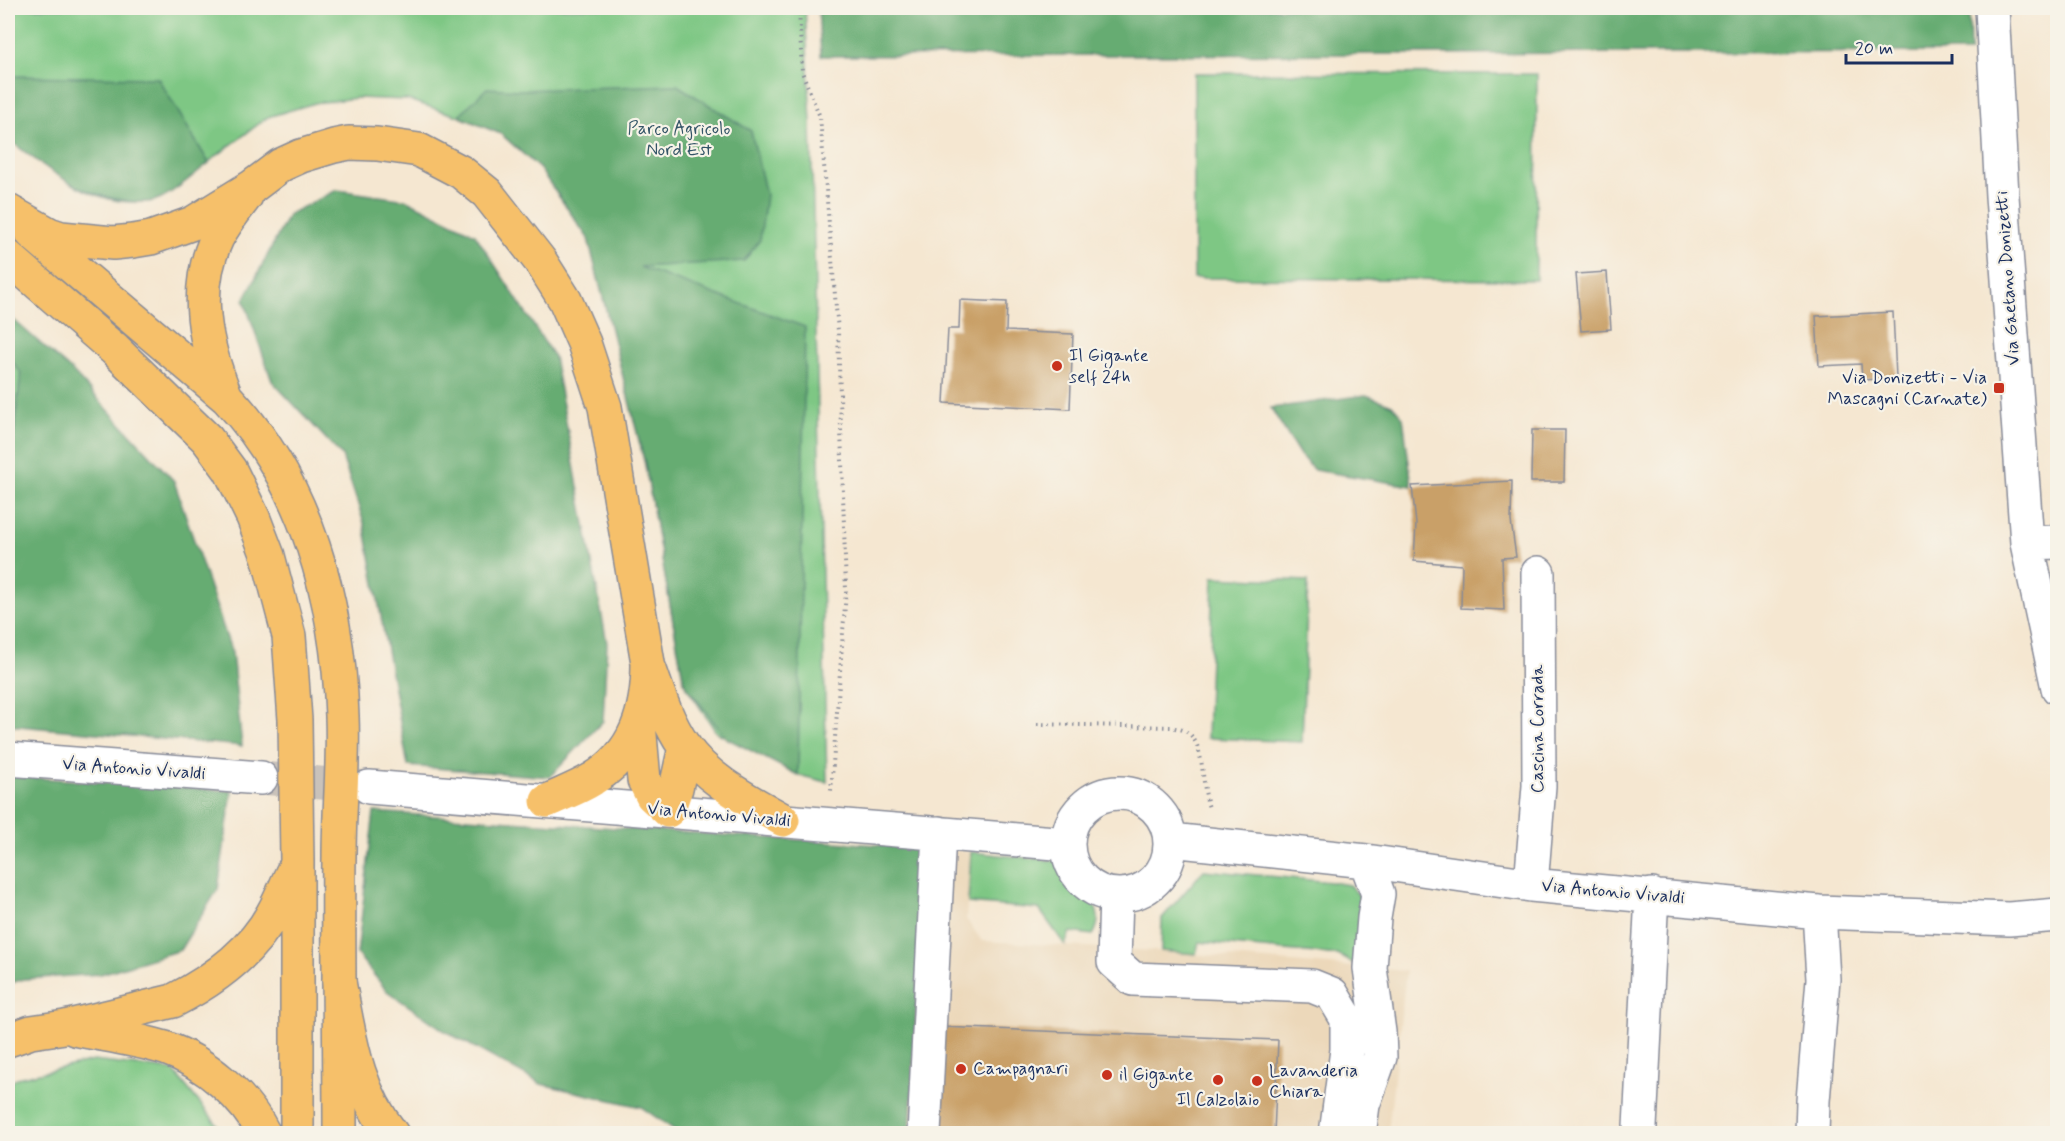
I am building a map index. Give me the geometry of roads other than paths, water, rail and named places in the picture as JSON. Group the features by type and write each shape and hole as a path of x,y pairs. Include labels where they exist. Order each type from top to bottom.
{"main road":[{"path":"8,212 61,238 112,243 133,242 193,223 254,186 281,165 314,151 349,143 419,150 461,172 487,193 541,262 565,300 585,343 601,396 648,663 661,702 685,747 697,762 734,793 783,820"},
{"path":"254,186 233,213 218,238 208,263 204,288 205,336 213,365 234,406 266,448 290,487 314,543 326,591 336,649 342,716 339,856 340,1134"},
{"path":"8,212 234,406"},
{"path":"8,256 22,273 115,350 207,439 230,470 253,517 268,556 289,636 295,720 297,1134"},
{"path":"547,801 592,780 622,756 632,742 639,724 648,688 648,663"},
{"path":"639,724 644,780 652,796 668,811 676,788 685,747"},
{"path":"8,1040 31,1032 65,1027 173,1001 229,966 243,952 272,915 297,861"},
{"path":"339,981 357,1072 381,1121 392,1134"},
{"path":"65,1027 165,1048 198,1064 233,1092 264,1134"}],"street":[{"name":"Via Gaetano Donizetti","path":"1992,8 2002,196 2058,688"},
{"name":"Cascina Corrada","path":"1531,885 1539,786 1538,573"},
{"name":"Via Antonio Vivaldi","path":"8,759 261,778"},
{"name":"Via Antonio Vivaldi","path":"369,787 1068,844"},
{"path":"1122,792 1137,795 1155,807 1167,825 1171,840 1169,857 1162,873 1150,886 1134,893 1116,895 1101,892 1077,873 1070,859 1068,844 1071,827 1078,813 1090,801 1106,794 1122,792"},
{"path":"924,1134 939,833"},
{"name":"Via Antonio Vivaldi","path":"1171,840 1366,861 1531,885 1819,912 2009,919 2058,915"},
{"path":"1359,1134 1363,1105 1380,1057 1370,968 1378,894 1366,861"},
{"path":"1116,895 1114,962 1133,980 1312,986 1332,994 1347,1019 1347,1050 1336,1134"},
{"path":"1640,1127 1652,895"},
{"path":"1812,1134 1823,979 1819,912"}],"tunnel":[{"path":"261,778 369,787"}],"place":[{"name":"Il Gigante self 24h","path":"1057,366"},
{"name":"Via Donizetti - Via Mascagni (Carnate)","path":"1999,388"},
{"name":"Campagnari","path":"961,1069"},
{"name":"il Gigante","path":"1107,1075"},
{"name":"Il Calzolaio","path":"1218,1080"},
{"name":"Lavanderia Chiara","path":"1257,1081"}],"park label":[{"name":"Parco Agricolo Nord Est","path":"679,139"}]}
